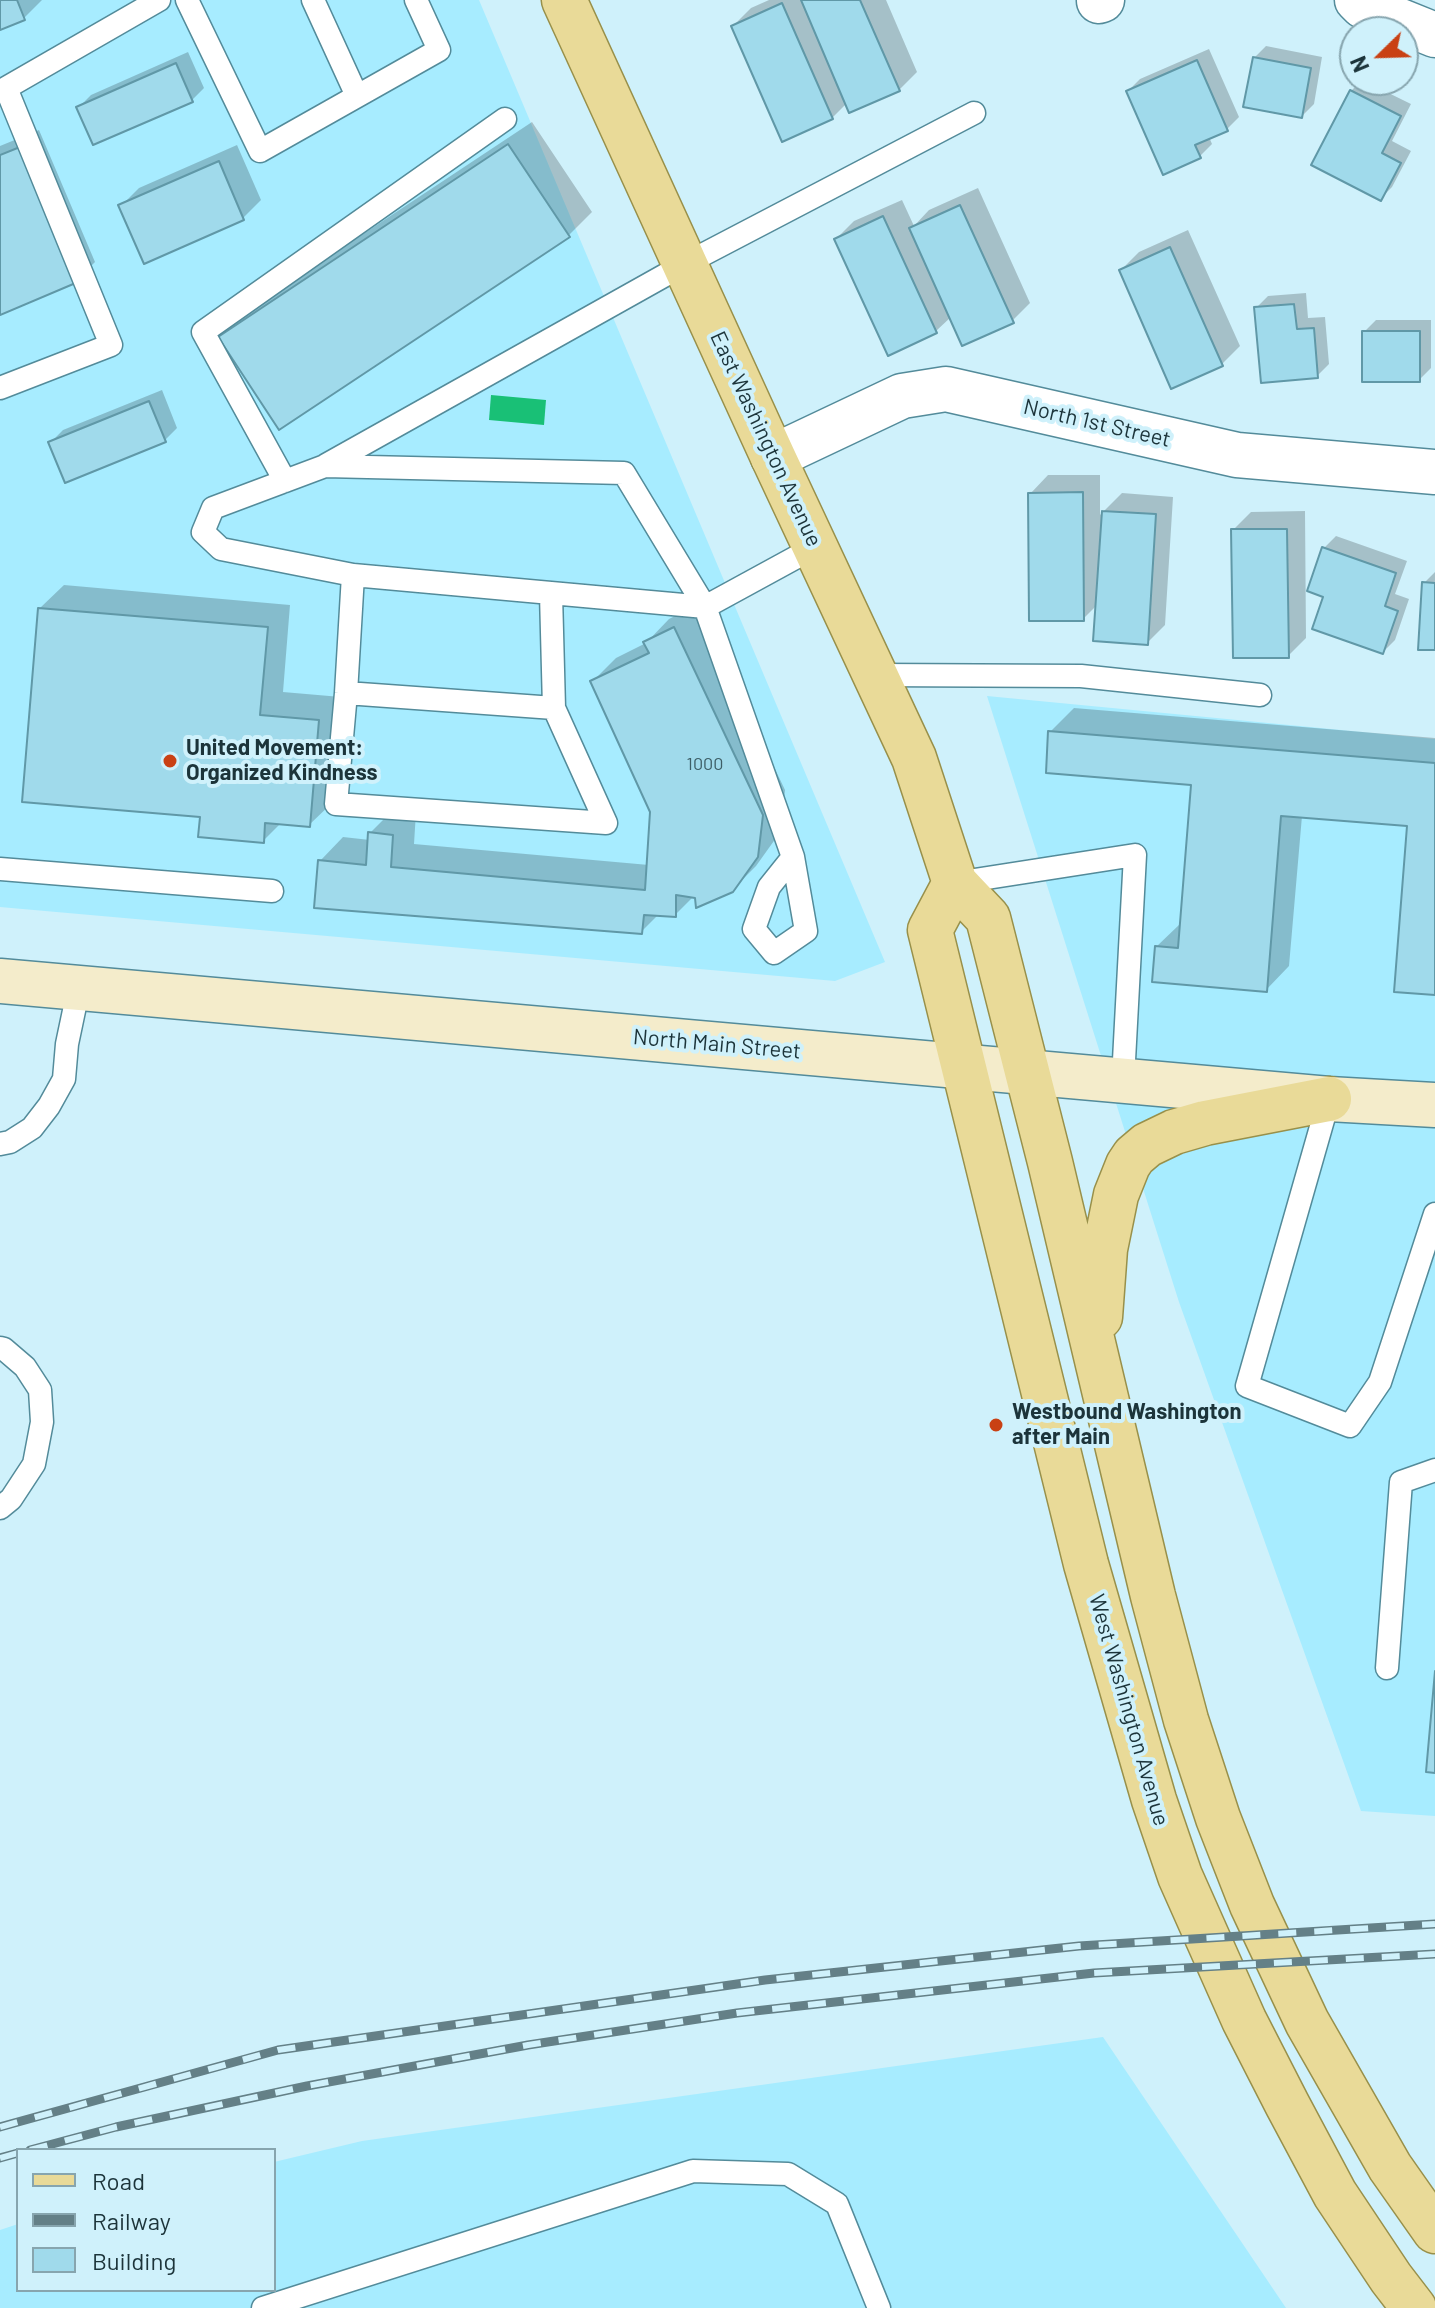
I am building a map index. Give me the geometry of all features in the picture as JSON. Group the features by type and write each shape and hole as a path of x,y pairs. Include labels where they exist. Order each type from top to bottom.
{"main road":[{"name":"East Washington Avenue","path":"564,0 914,758 955,883 988,918 1027,1071"},
{"path":"955,883 930,930 963,1065"},
{"name":"North Main Street","path":"0,981 1329,1099 1435,1105"},
{"name":"West Washington Avenue","path":"963,1065 1086,1564 1154,1800 1180,1876 1244,2020 1300,2130 1335,2194 1414,2308"},
{"path":"1027,1071 1153,1596 1186,1720 1224,1832 1252,1905 1307,2022 1390,2167 1435,2231"},
{"path":"1096,1359 1105,1249 1116,1195 1134,1156 1147,1145 1174,1132 1329,1099"}],"street":[{"path":"1357,0 1363,6 1435,35"},
{"name":"North 1st Street","path":"773,457 902,396 946,389 1237,455 1435,472"}],"lane":[{"path":"0,388 111,345 3,90 159,0"},
{"path":"187,0 260,151 439,50 416,0"},
{"path":"313,0 357,96"},
{"path":"815,547 705,607 353,575 221,549 203,532 213,508 325,466 685,264 974,113"},
{"path":"285,481 203,332 505,119"},
{"path":"325,466 624,473 705,607 793,857"},
{"path":"353,575 336,804 606,823 554,708 551,594"},
{"path":"875,675 1081,676 1260,695"},
{"path":"346,693 554,708"},
{"path":"955,883 1135,855 1123,1079"},
{"path":"0,869 272,891"},
{"path":"0,1144 10,1142 32,1128 64,1079 67,1044 79,987"},
{"path":"1329,1099 1247,1386 1350,1426 1380,1382 1435,1214"},
{"path":"0,1348 25,1367 40,1390 42,1422 34,1464 11,1499 0,1508"},
{"path":"1387,1668 1401,1482 1435,1470"},
{"path":"263,2308 693,2171 788,2174 837,2204 879,2308"}],"shaded area":[{"path":"0,0 479,0 885,962 835,981 0,907"},
{"path":"491,395 546,400 544,425 489,420"},
{"path":"987,696 1435,739 1435,1816 1361,1811 1179,1302"},
{"path":"1103,2037 1286,2308 0,2308 0,2230 16,2225 16,2292 276,2292 276,2162 362,2141"}],"building":[{"path":"0,0 17,0 25,20 0,30"},
{"path":"801,0 860,0 900,91 849,113"},
{"path":"782,3 833,119 782,142 731,26"},
{"path":"1253,57 1311,68 1302,118 1243,107"},
{"path":"1197,60 1228,131 1195,145 1201,158 1163,175 1126,91"},
{"path":"176,63 193,102 93,145 76,107"},
{"path":"1347,96 1362,96 1401,116 1382,153 1401,163 1381,201 1311,165"},
{"path":"508,144 570,237 279,430 218,337"},
{"path":"20,147 78,282 0,315 0,155"},
{"path":"219,161 244,220 144,264 118,205"},
{"path":"960,205 1014,323 962,346 909,228"},
{"path":"883,216 937,333 888,356 834,239"},
{"path":"1170,247 1223,366 1171,389 1119,270"},
{"path":"1294,304 1297,329 1314,328 1318,378 1261,383 1254,307"},
{"path":"1362,331 1420,331 1420,382 1362,382"},
{"path":"149,401 166,442 65,483 48,442"},
{"path":"1083,492 1084,621 1029,621 1028,493"},
{"path":"1102,511 1156,514 1148,645 1093,641"},
{"path":"1231,529 1287,529 1289,658 1233,658"},
{"path":"1322,547 1396,573 1385,606 1398,611 1383,654 1312,629 1323,597 1307,591"},
{"path":"1422,582 1435,583 1435,650 1418,650"},
{"name":"United Movement: Organized Kindness","path":"38,608 268,627 260,715 319,720 310,827 265,823 264,843 198,837 200,817 22,802"},
{"path":"674,627 763,815 758,857 733,892 696,908 695,898 676,895 676,917 644,915 642,934 314,908 318,860 366,865 368,832 393,835 391,867 645,890 650,812 590,681 649,653 643,642"},
{"path":"1048,731 1435,763 1435,995 1394,992 1407,826 1281,816 1267,992 1152,982 1155,946 1178,948 1191,785 1046,773"},
{"path":"1435,1671 1435,1773 1426,1772"}],"railway":[{"path":"0,2127 278,2050 765,1980 1079,1946 1435,1924"},
{"path":"37,2148 116,2127 307,2086 528,2045 737,2013 1094,1973 1435,1954"},
{"path":"0,2158 16,2154"}],"place":[{"name":"United Movement: Organized Kindness","path":"170,761"},
{"name":"Westbound Washington after Main","path":"996,1425"}]}
